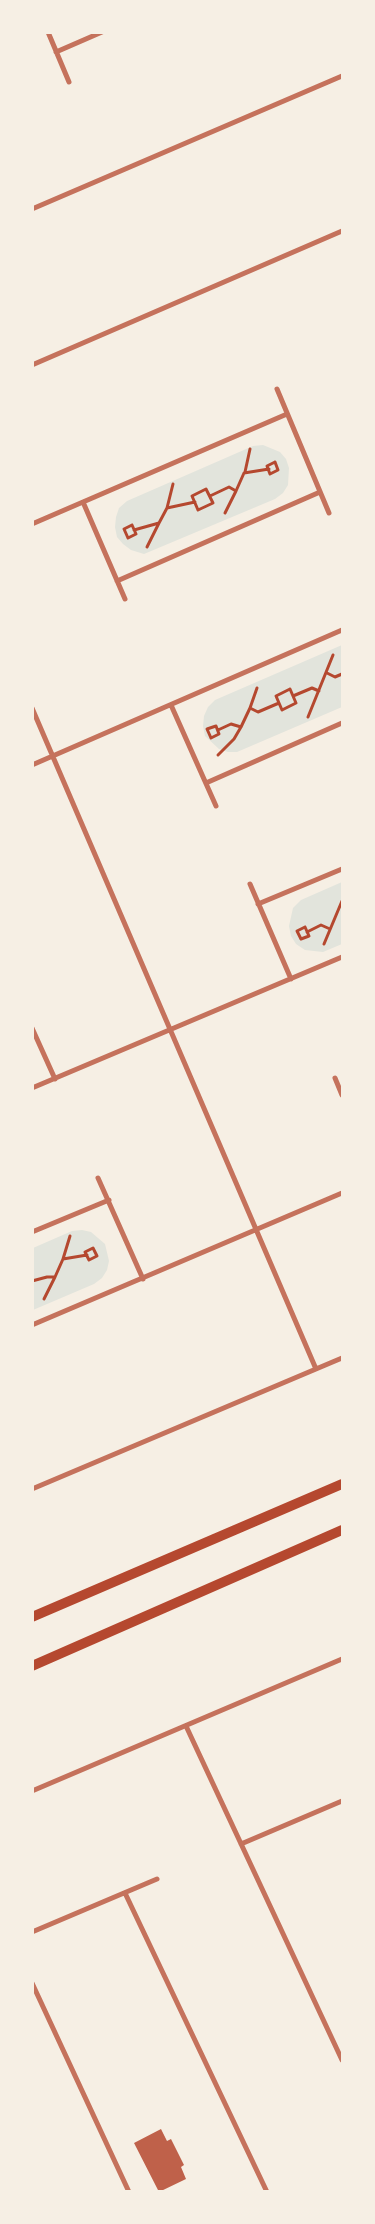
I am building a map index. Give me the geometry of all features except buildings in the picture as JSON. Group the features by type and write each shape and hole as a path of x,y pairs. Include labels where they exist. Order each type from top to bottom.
{"main road":[{"path":"32,1617 342,1484"},
{"path":"32,1666 342,1530"}],"street":[{"path":"48,32 69,82"},
{"path":"56,52 102,32"},
{"path":"32,209 342,76"},
{"path":"32,366 342,231"},
{"path":"277,389 329,513"},
{"path":"32,524 287,414"},
{"path":"117,581 320,492"},
{"path":"83,502 126,600"},
{"path":"32,765 342,631"},
{"path":"171,705 216,806"},
{"path":"32,708 316,1369"},
{"path":"206,783 342,724"},
{"path":"258,904 342,869"},
{"path":"250,884 291,979"},
{"path":"32,1088 342,957"},
{"path":"32,1028 55,1079"},
{"path":"335,1078 342,1095"},
{"path":"98,1178 143,1279"},
{"path":"32,1325 342,1194"},
{"path":"32,1232 108,1200"},
{"path":"32,1489 342,1358"},
{"path":"32,1791 342,1659"},
{"path":"186,1726 342,2060"},
{"path":"241,1844 342,1801"},
{"path":"32,1932 157,1879"},
{"path":"125,1893 266,2192"},
{"path":"32,1983 129,2192"}],"path":[{"path":"210,496 229,487 236,491 244,473 269,469"},
{"path":"206,489 210,496 213,503 198,510 192,496 206,489"},
{"path":"134,530 159,523 166,508 195,502"},
{"path":"298,743 342,631"},
{"path":"327,673 335,678 342,674"},
{"path":"293,696 312,688 319,691"},
{"path":"290,689 293,696 296,703 282,710 276,696 290,689"},
{"path":"201,772 234,739 250,708 258,712 279,703"},
{"path":"218,730 232,724 241,727"},
{"path":"315,968 330,929 341,910 342,901"},
{"path":"307,932 321,925 330,929"},
{"path":"32,1281 55,1277 63,1259 87,1255"}],"shaded area":[{"path":"263,445 280,452 286,459 289,468 288,485 283,493 275,499 144,554 131,550 117,537 116,517 119,508 127,501 253,446"},
{"path":"342,645 342,707 237,752 219,749 205,736 204,716 208,707 215,700"},
{"path":"342,882 342,944 323,952 305,950 296,944 291,936 289,926 293,908 301,900"},
{"path":"82,1230 91,1232 105,1244 109,1261 107,1270 102,1278 94,1284 33,1310 33,1248 72,1231"}]}
